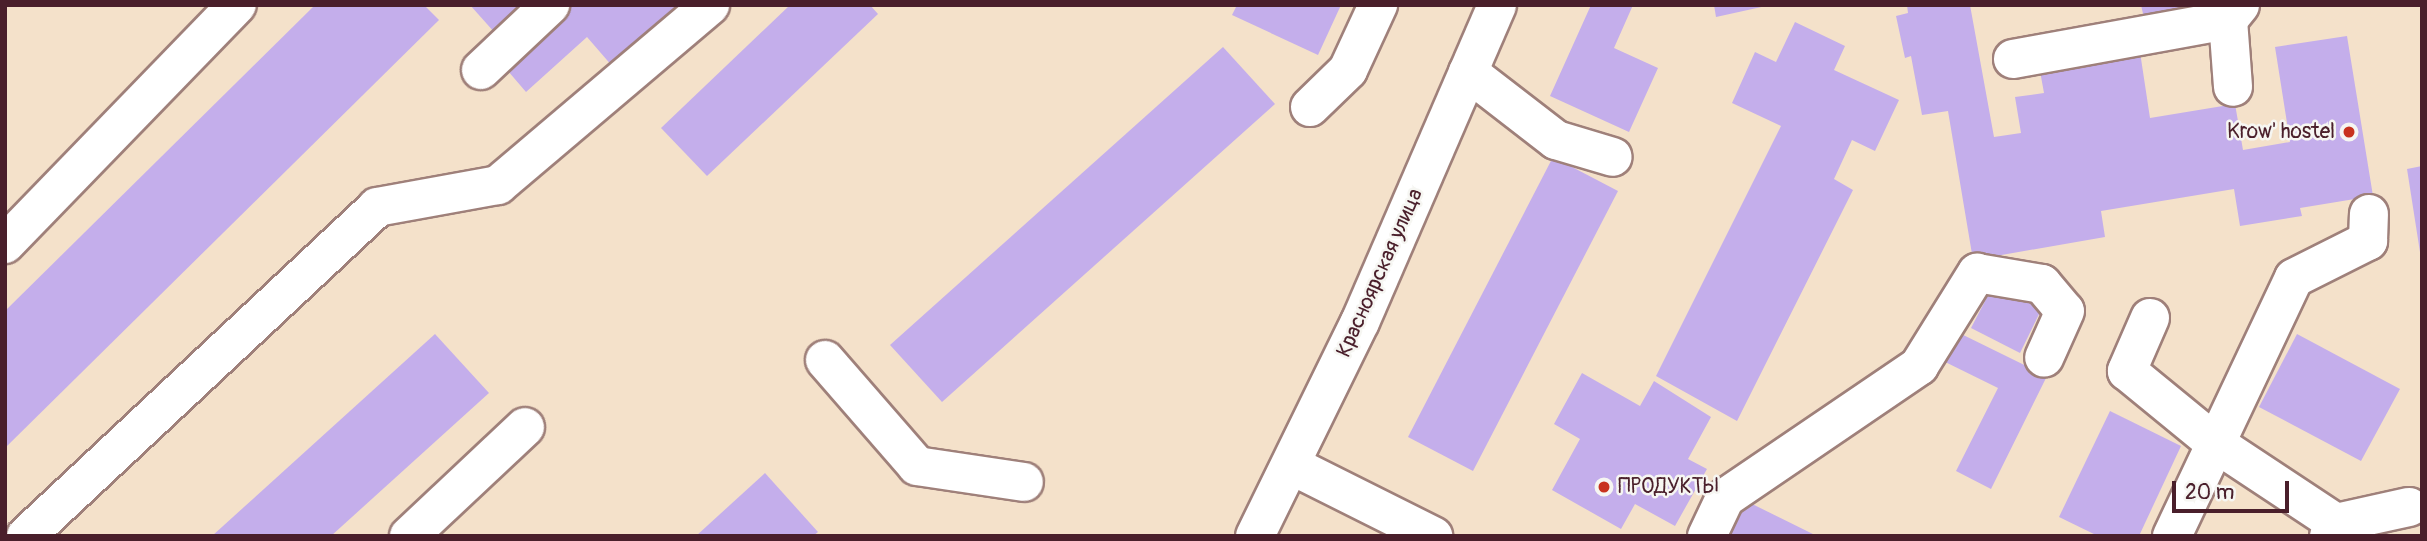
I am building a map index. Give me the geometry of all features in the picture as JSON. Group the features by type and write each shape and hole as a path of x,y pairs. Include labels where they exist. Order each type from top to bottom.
{"street":[{"path":"5,244 237,5"},
{"path":"481,70 550,5"},
{"path":"26,536 377,207 498,186 710,5"},
{"path":"1310,107 1348,70 1378,5"},
{"name":"Красноярская улица","path":"1255,536 1293,466 1497,5"},
{"path":"2013,59 2234,13 2233,87"},
{"path":"1468,72 1556,141 1614,157"},
{"path":"2172,536 2294,278 2368,241 2369,214"},
{"path":"1707,536 1725,498 1919,366 1977,273 2042,284 2065,312 2044,358"},
{"path":"2150,318 2127,371 2215,443 2332,529 2417,501"},
{"path":"825,360 917,466 1024,482"},
{"path":"410,536 525,427"},
{"path":"1293,466 1433,536"}],"building":[{"path":"315,5 424,5 439,20 5,448 5,311"},
{"path":"470,5 527,5 495,33"},
{"path":"569,5 681,5 613,67 587,37 526,92 502,64"},
{"path":"790,5 870,5 878,14 707,176 661,128"},
{"path":"1237,5 1341,5 1318,55 1232,15"},
{"path":"1591,5 1633,5 1614,48 1658,68 1629,132 1550,96"},
{"path":"1714,5 1766,5 1766,6 1716,17"},
{"path":"1907,5 1970,5 1994,137 2021,133 2015,97 2044,93 2040,71 2140,52 2150,118 2235,104 2243,150 2290,142 2275,47 2347,36 2373,196 2300,208 2302,216 2240,226 2234,189 2101,211 2105,237 1973,260 1948,111 1922,115 1911,56 1905,58 1896,16 1908,13"},
{"path":"2141,5 2207,5 2144,18"},
{"path":"1795,22 1845,46 1834,70 1899,100 1875,151 1852,140 1834,179 1853,190 1737,421 1656,376 1781,126 1732,103 1755,52 1776,62"},
{"path":"1223,47 1275,104 942,402 890,345"},
{"path":"1553,157 1618,191 1473,471 1408,437"},
{"path":"2422,166 2422,252 2420,252 2407,169"},
{"path":"1995,282 2043,306 2020,353 1971,328"},
{"path":"1947,327 2047,376 1991,489 1956,471 1998,388 1933,356"},
{"path":"435,334 489,393 331,536 212,536"},
{"path":"2297,334 2400,389 2361,461 2259,407"},
{"path":"1582,373 1640,406 1654,381 1711,417 1688,459 1707,469 1675,526 1635,504 1621,529 1552,490 1580,439 1554,424"},
{"path":"2110,411 2181,446 2139,536 2098,536 2059,517"},
{"path":"765,473 818,532 813,536 696,536"},
{"path":"1740,498 1817,536 1722,536"}],"place":[{"name":"Krow' hostel","path":"2349,132"},
{"name":"ПРОДУКТЫ","path":"1604,487"}]}
